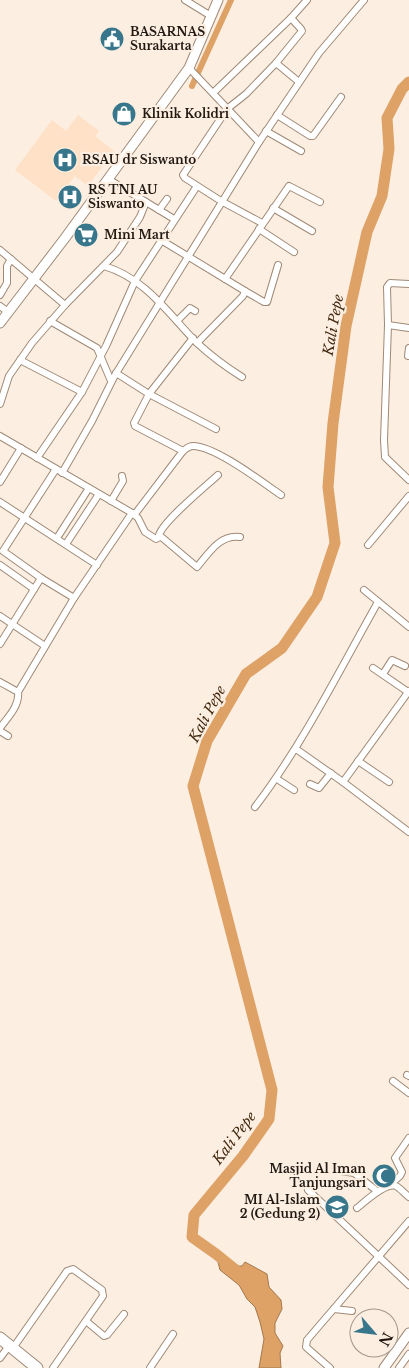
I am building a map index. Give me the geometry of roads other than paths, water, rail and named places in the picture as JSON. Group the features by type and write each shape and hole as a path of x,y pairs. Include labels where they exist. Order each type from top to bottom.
{"highway":[{"path":"0,1338 37,1368"}],"main road":[{"path":"0,323 108,179 194,72 211,16 218,0"},
{"path":"384,1368 409,1333"}],"street":[{"path":"185,0 211,16"},
{"path":"213,93 307,0"},
{"path":"74,598 2,554 92,421 114,377 266,131 319,53 364,0"},
{"path":"290,18 302,31 276,63 246,94 227,109 184,174 185,178 261,226 294,252"},
{"path":"276,63 299,82"},
{"path":"194,72 259,142"},
{"path":"277,115 310,136 313,136 341,97"},
{"path":"266,131 301,151"},
{"path":"108,179 174,219"},
{"path":"37,458 82,392 135,281 197,186"},
{"path":"225,279 290,186 320,202"},
{"path":"159,210 166,200"},
{"path":"0,404 9,376 35,338 65,305 110,268 117,252 140,217 146,202"},
{"path":"273,208 312,231"},
{"path":"161,240 264,302 267,302 278,266"},
{"path":"0,250 65,305"},
{"path":"0,295 7,283 7,266 11,260"},
{"path":"110,268 135,281 160,301 195,340 242,377"},
{"path":"409,284 393,283 388,285 384,453 387,460 409,480"},
{"path":"183,450 134,425 149,394 195,340 243,296 245,291"},
{"path":"0,306 8,312"},
{"path":"177,321 190,308 195,311"},
{"path":"50,321 97,348 102,353 114,377 216,430"},
{"path":"388,326 409,328"},
{"path":"408,356 409,348"},
{"path":"20,360 82,392"},
{"path":"0,436 111,501 136,511 145,532 154,539 160,537"},
{"path":"8,736 0,729 18,702 18,692 74,598 136,511 183,450 195,446 214,452 281,495"},
{"path":"0,482 20,448"},
{"path":"160,537 159,533 162,529 218,475"},
{"path":"111,501 123,481 122,476"},
{"path":"57,538 89,488"},
{"path":"66,544 99,494"},
{"path":"368,545 409,496"},
{"path":"0,502 97,565"},
{"path":"160,537 197,567 223,539 232,536 240,537"},
{"path":"0,565 34,589"},
{"path":"0,644 41,578"},
{"path":"364,590 409,627"},
{"path":"255,807 277,778 296,748 378,602"},
{"path":"0,616 45,646"},
{"path":"383,674 392,660 405,666"},
{"path":"343,782 409,692 373,668"},
{"path":"0,682 18,692"},
{"path":"296,748 409,832"},
{"path":"358,761 389,782"},
{"path":"310,784 319,788 331,773"},
{"path":"277,778 294,790"},
{"path":"393,1081 409,1093"},
{"path":"357,1208 377,1191 392,1185 392,1182 400,1176 402,1172 395,1158 409,1138"},
{"path":"342,1171 354,1173 377,1191"},
{"path":"392,1185 409,1197"},
{"path":"308,1190 409,1285"},
{"path":"330,1368 306,1345 307,1340 409,1221"},
{"path":"0,1358 11,1347 68,1269 75,1271 104,1293 53,1368"},
{"path":"334,1309 349,1311"},
{"path":"86,1321 104,1336 107,1335 124,1314"},
{"path":"150,1368 173,1334"},
{"path":"400,1368 409,1354"}],"waterway":[{"path":"192,86 231,0"},
{"name":"Kali Pepe","path":"242,1275 192,1237 194,1215 243,1156 269,1119 272,1090 193,786 207,741 246,674 282,648 317,597 335,543 328,487 333,423 346,326 367,232 382,196 389,149 387,118 402,89 409,82"}],"place":[{"name":"BASARNAS Surakarta","path":"112,39"},
{"name":"Klinik Kolidri","path":"124,114"},
{"name":"RSAU dr Siswanto","path":"65,160"},
{"name":"RS TNI AU Siswanto","path":"70,197"},
{"name":"Mini Mart","path":"86,235"},
{"name":"Masjid Al Iman Tanjungsari","path":"384,1176"},
{"name":"MI Al-Islam 2 (Gedung 2)","path":"337,1207"}]}
